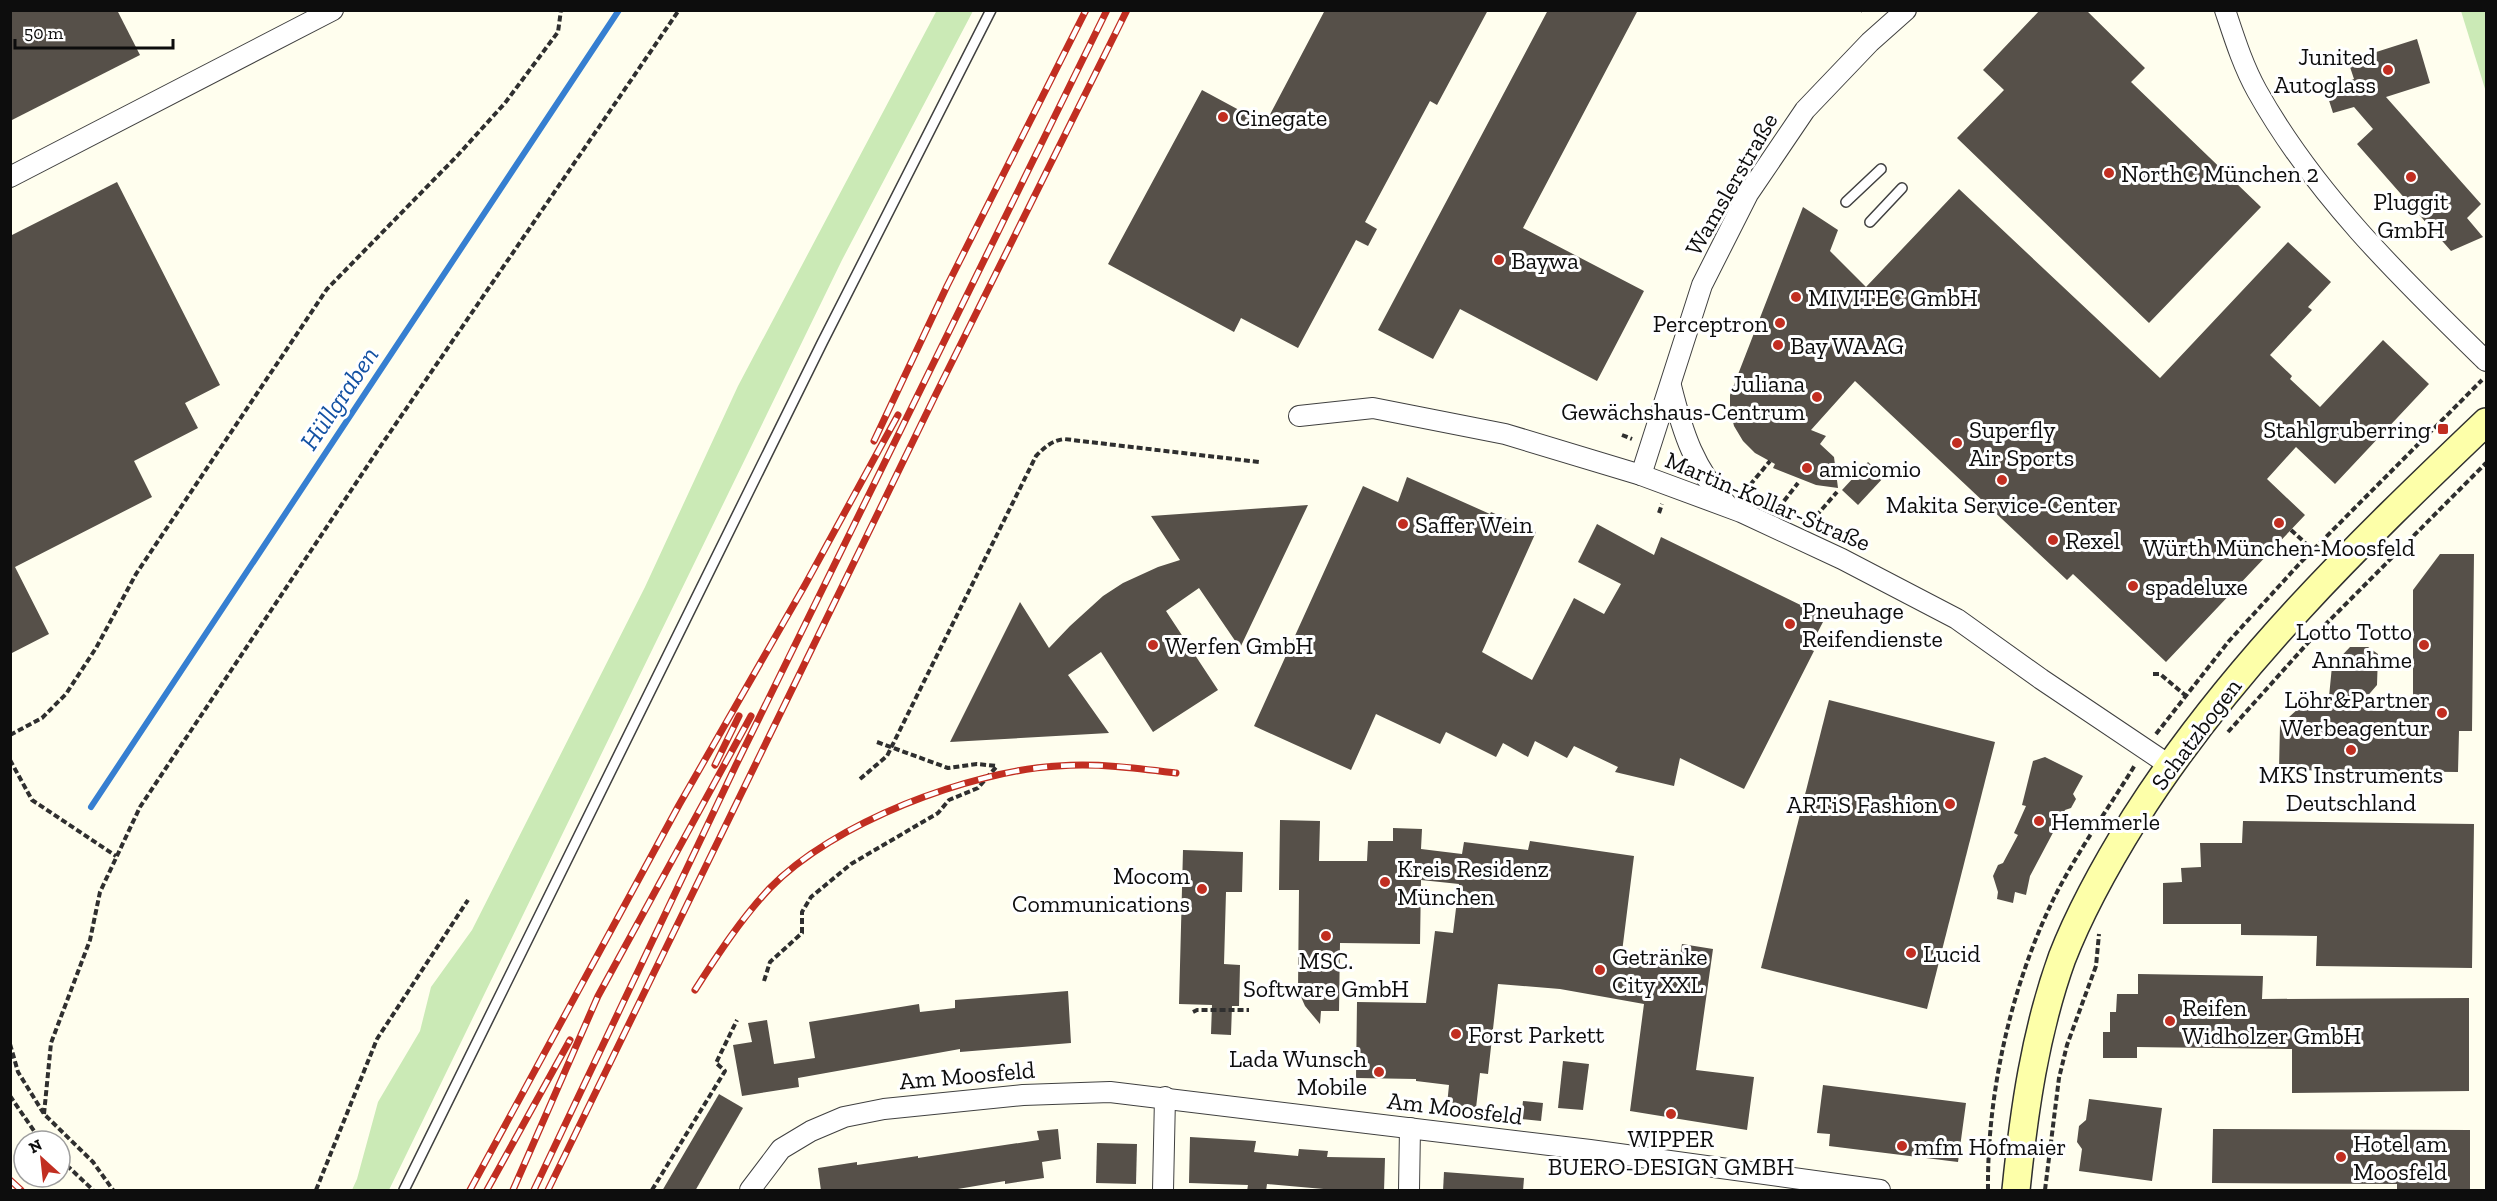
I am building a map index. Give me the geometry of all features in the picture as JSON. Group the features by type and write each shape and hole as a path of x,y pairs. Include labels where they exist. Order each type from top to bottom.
{"main road":[{"name":"Schatzbogen","path":"2016,1191 2022,1128 2032,1065 2063,957 2102,870 2169,765 2238,677 2300,607 2487,422"}],"street":[{"path":"10,177 333,10"},
{"name":"Wamslerstraße","path":"1641,475 1702,285 1748,194 1805,110 1870,42 1906,10"},
{"path":"2225,10 2256,90 2318,183 2364,238 2418,295 2487,361"},
{"path":"1671,386 1679,419 1692,455 1712,488 1730,508"},
{"name":"Martin-Kollar-Straße","path":"1299,416 1373,408 1512,436 1641,475 1730,508 1842,559 1957,619 2169,765"},
{"name":"Am Moosfeld","path":"750,1191 781,1149 811,1131 844,1117 884,1109 1012,1096 1110,1092 1590,1150 1880,1191"},
{"path":"1162,1191 1165,1097"},
{"path":"1408,1191 1410,1128"}],"lane":[{"path":"404,1191 822,343 991,10"},
{"path":"1846,202 1881,169"},
{"path":"1870,222 1902,188"}],"path":[{"path":"10,735 42,718 66,694 96,648 136,574 327,289 457,156 505,103 558,32 561,10"},
{"path":"44,1114 51,1043 90,940 100,892 140,807 382,444 679,10"},
{"path":"860,779 886,756 1036,456 1047,445 1055,440 1064,439 1260,462"},
{"path":"1750,485 1770,460"},
{"path":"2223,736 2314,636 2487,463"},
{"path":"1784,501 1798,483"},
{"path":"1816,516 1837,492"},
{"path":"2291,530 2313,550"},
{"path":"2154,674 2160,674 2185,695"},
{"path":"764,981 770,962 802,933 802,912 811,897 850,864 938,813 949,800 978,788 997,766 977,764 948,768 878,742"},
{"path":"10,760 32,800 116,856"},
{"path":"316,1191 376,1039 468,900"},
{"path":"2044,1191 2059,1078 2067,1046 2096,966 2099,935 2103,926"},
{"path":"1192,1012 1197,1010 1249,1010"},
{"path":"652,1191 725,1071 716,1063 737,1020"},
{"path":"10,1044 18,1072 44,1114 93,1162 113,1191"},
{"path":"10,1096 33,1129"},
{"path":"72,1171 93,1191"}],"green space":[{"path":"937,10 973,11 842,260 389,1190 352,1190 378,1102 420,1031 431,987 472,930 645,587 738,386"},
{"path":"2461,11 2486,11 2486,92"}],"building":[{"path":"10,10 117,10 140,55 10,121"},
{"path":"1325,10 1488,10 1437,105 1430,101 1365,222 1377,229 1368,246 1356,240 1298,348 1241,318 1234,332 1108,264 1202,90 1265,124"},
{"path":"1548,10 1638,10 1523,228 1644,291 1597,381 1460,309 1433,359 1378,330"},
{"name":"NorthC München 2","path":"2040,10 2086,10 2145,68 2131,82 2261,207 2149,323 1957,138 2004,90 1983,70"},
{"path":"2417,39 2430,83 2386,97 2481,204 2467,218 2483,237 2451,251 2357,144 2373,129 2354,107 2333,113 2325,88 2354,79 2348,61"},
{"path":"117,182 220,385 185,403 198,428 134,461 152,497 15,567 49,634 10,654 10,236"},
{"path":"1959,189 2160,378 2288,242 2331,282 2308,307 2312,310 2270,355 2292,376 2290,379 2320,407 2383,340 2429,384 2335,484 2296,447 2267,479 2305,515 2166,662 2073,574 2067,580 1855,381 1811,430 1826,436 1820,444 1834,457 1838,488 1816,485 1773,468 1775,464 1755,453 1743,441 1734,426 1730,410 1730,395 1803,207 1838,230 1830,251 1866,287"},
{"path":"1868,462 1884,477 1858,505 1842,490"},
{"path":"1407,477 1536,532 1482,652 1532,680 1574,598 1604,614 1621,584 1578,562 1597,524 1654,555 1661,537 1821,615 1818,620 1823,622 1809,649 1814,651 1744,789 1680,758 1674,786 1615,772 1618,767 1574,746 1567,758 1535,741 1528,757 1503,743 1496,757 1446,732 1440,744 1376,714 1351,770 1254,726 1363,486 1398,502"},
{"path":"1308,505 1240,648 1199,588 1166,611 1218,690 1153,732 1101,652 1068,675 1109,733 950,742 1020,602 1049,648 1103,596 1123,583 1180,560 1151,516"},
{"path":"2440,554 2474,554 2472,731 2459,731 2458,772 2279,770 2280,725 2299,708 2328,707 2332,666 2350,647 2368,647 2378,654 2377,685 2358,707 2413,710 2413,590"},
{"path":"1829,700 1995,742 1927,1009 1761,968"},
{"name":"Hemmerle","path":"2045,757 2083,776 2073,794 2076,799 2071,808 2065,810 2030,876 2026,895 2015,892 2013,903 1997,899 1998,892 1993,876 2018,835 2014,833 2026,806 2022,805 2033,761"},
{"path":"1280,820 1320,821 1319,861 1367,861 1368,841 1393,841 1393,828 1422,829 1421,849 1462,854 1464,842 1528,850 1530,841 1634,856 1622,952 1679,960 1682,944 1713,949 1696,1070 1754,1077 1747,1130 1630,1111 1644,1004 1560,989 1498,984 1488,1074 1480,1073 1476,1108 1447,1105 1449,1085 1416,1081 1416,1079 1356,1078 1357,1002 1426,1003 1435,931 1453,933 1459,884 1421,880 1420,944 1340,943 1339,1011 1321,1011 1320,1024 1305,1006 1298,990 1299,890 1279,890"},
{"path":"2243,821 2474,824 2472,968 2316,966 2317,936 2241,935 2241,924 2163,924 2163,883 2182,882 2181,868 2201,867 2200,843 2242,843"},
{"path":"1183,850 1243,852 1242,892 1226,892 1224,964 1240,965 1239,1006 1232,1006 1231,1035 1211,1034 1212,1005 1179,1004"},
{"path":"2138,974 2263,976 2262,999 2469,998 2469,1091 2292,1093 2292,1049 2137,1047 2137,1058 2103,1058 2103,1032 2110,1032 2110,1012 2116,1012 2117,994 2138,994"},
{"path":"1068,991 1071,1043 960,1052 960,1049 798,1078 799,1087 742,1096 733,1045 752,1042 748,1023 767,1020 774,1064 815,1058 809,1022 919,1004 920,1012 955,1008 955,1000"},
{"path":"1563,1061 1589,1064 1583,1110 1558,1108"},
{"path":"1823,1085 1966,1103 1958,1162 1829,1146 1830,1134 1817,1133"},
{"path":"719,1094 743,1108 695,1191 662,1191"},
{"path":"2089,1099 2162,1108 2152,1181 2079,1171 2082,1149 2077,1142 2079,1126 2086,1120"},
{"path":"1523,1101 1543,1103 1541,1121 1521,1119"},
{"path":"1058,1129 1061,1159 1042,1162 1044,1178 1005,1184 1005,1181 946,1191 821,1191 818,1168 857,1162 857,1165 918,1156 918,1158 1039,1140 1037,1131"},
{"name":"Hotel am Moosfeld","path":"2213,1129 2470,1130 2470,1191 2397,1191 2397,1184 2212,1183"},
{"path":"1190,1137 1256,1141 1254,1152 1298,1156 1299,1149 1328,1151 1327,1157 1385,1158 1384,1191 1346,1191 1267,1184 1266,1191 1247,1191 1248,1185 1189,1183"},
{"path":"1097,1143 1137,1144 1136,1184 1096,1183"},
{"path":"1444,1172 1524,1178 1523,1191 1443,1191"}],"waterway":[{"name":"Hüllgraben","path":"91,807 619,10"}],"railway":[{"path":"874,441 947,286 1086,10"},
{"path":"534,1190 736,765 1107,10"},
{"path":"548,1190 936,394 1127,10"},
{"path":"470,1190 679,805 805,585 898,415"},
{"path":"715,765 739,716"},
{"path":"513,1190 598,996 751,716"},
{"path":"695,990 740,924 770,888 797,864 829,842 904,804 984,778 1058,766 1087,765 1176,773"},
{"path":"487,1190 570,1040"},
{"path":"10,1180 21,1190"}],"place":[{"name":"Junited Autoglass","path":"2388,70"},
{"name":"Cinegate","path":"1223,117"},
{"name":"NorthC München 2","path":"2109,173"},
{"name":"Pluggit GmbH","path":"2411,177"},
{"name":"Baywa","path":"1499,260"},
{"name":"MIVITEC GmbH","path":"1796,297"},
{"name":"Perceptron","path":"1780,323"},
{"name":"Bay WA AG","path":"1778,345"},
{"name":"Juliana Gewächshaus-Centrum","path":"1817,397"},
{"name":"Stahlgruberring","path":"2443,429"},
{"name":"Superfly Air Sports","path":"1957,443"},
{"name":"amicomio","path":"1807,468"},
{"name":"Makita Service-Center","path":"2002,480"},
{"name":"Würth München-Moosfeld","path":"2279,523"},
{"name":"Saffer Wein","path":"1403,524"},
{"name":"Rexel","path":"2053,540"},
{"name":"spadeluxe","path":"2133,586"},
{"name":"Pneuhage Reifendienste","path":"1790,624"},
{"name":"Werfen GmbH","path":"1153,645"},
{"name":"Lotto Totto Annahme","path":"2424,645"},
{"name":"Löhr&Partner Werbeagentur","path":"2442,713"},
{"name":"MKS Instruments Deutschland","path":"2351,750"},
{"name":"ARTiS Fashion","path":"1950,804"},
{"name":"Hemmerle","path":"2039,821"},
{"name":"Kreis Residenz München","path":"1385,882"},
{"name":"Mocom Communications","path":"1202,889"},
{"name":"MSC. Software GmbH","path":"1326,936"},
{"name":"Lucid","path":"1911,953"},
{"name":"Getränke City XXL","path":"1600,970"},
{"name":"Reifen Widholzer GmbH","path":"2170,1021"},
{"name":"Forst Parkett","path":"1456,1034"},
{"name":"Lada Wunsch Mobile","path":"1379,1072"},
{"name":"WIPPER BUERO-DESIGN GMBH","path":"1671,1114"},
{"name":"mfm Hofmaier","path":"1902,1146"},
{"name":"Hotel am Moosfeld","path":"2341,1157"}]}
